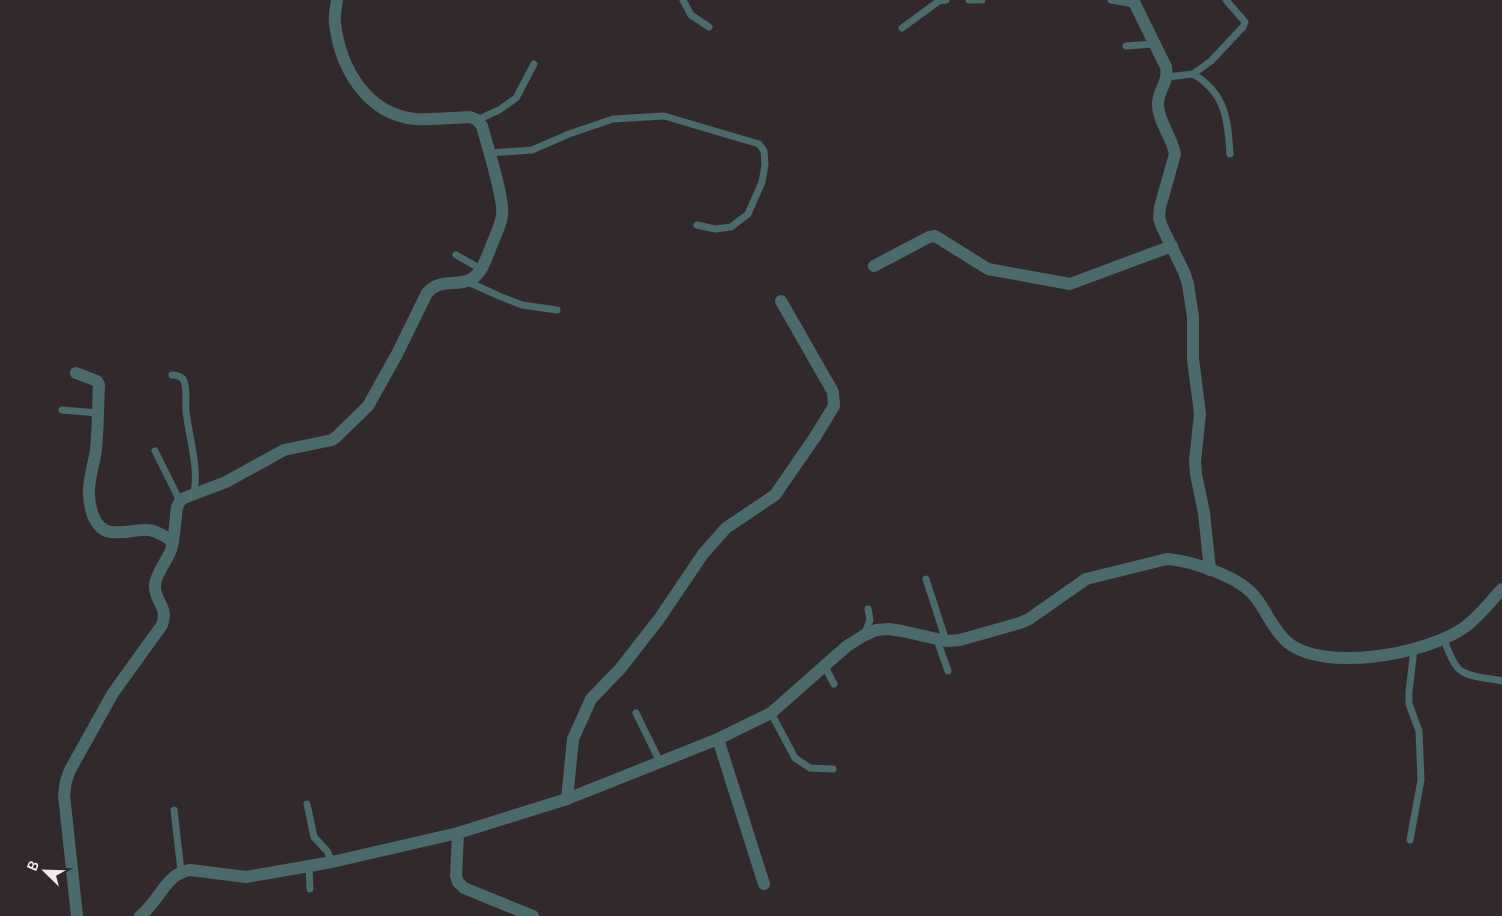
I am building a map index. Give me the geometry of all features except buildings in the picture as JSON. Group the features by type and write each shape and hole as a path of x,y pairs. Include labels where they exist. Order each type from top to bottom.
{"street":[{"path":"77,916 64,795 66,781 70,770 113,693 162,625 165,610 156,594 155,584 173,542 177,508 180,501 226,482 284,450 332,440 336,437 368,406 431,288 438,284 466,281 474,278 482,269 503,214 503,205 482,126 477,120 470,117 415,119 391,113 370,99 352,78 340,51 335,21 337,0"},
{"path":"1133,2 1166,67 1167,77 1158,106 1174,146 1175,154 1160,207 1159,218 1184,272 1188,284 1193,317 1193,359 1200,414 1196,468 1204,513 1210,570"},
{"path":"874,266 929,237 935,236 988,269 1070,284 1172,246"},
{"path":"567,799 573,739 591,699 620,669 659,619 703,554 726,528 775,495 834,406 833,392 780,301"},
{"path":"76,373 97,380 99,385 96,451 89,488 89,497 97,524 103,530 111,532 154,530 162,533 173,542"},
{"path":"140,916 147,910 173,876 181,871 190,870 246,877 309,867 458,834 567,799 718,739 771,713 848,646 876,630 889,629 941,641 960,640 1020,623 1037,614 1074,586 1098,574 1167,559 1177,560 1210,570 1249,589 1278,633 1287,642 1298,649 1329,657 1385,656 1443,639 1462,629 1502,589"},
{"path":"718,739 764,884"},
{"path":"458,834 456,876 458,882 464,888 533,916"}],"lane":[{"path":"683,0 692,15 710,27"},
{"path":"902,28 939,2 946,0"},
{"path":"969,0 982,0"},
{"path":"1111,0 1133,2"},
{"path":"1167,77 1194,74 1211,61 1244,27 1244,22 1226,0"},
{"path":"1126,46 1154,44"},
{"path":"477,120 499,110 516,98 534,64"},
{"path":"1194,74 1210,86 1223,104 1228,124 1230,154"},
{"path":"489,154 532,150 569,134 613,119 664,116 759,144 764,151 765,165 762,182 748,214 731,228 714,229 697,225"},
{"path":"456,255 482,269"},
{"path":"466,281 522,305 557,310"},
{"path":"172,375 177,375 182,379 185,387 186,412 194,456 196,482 194,494"},
{"path":"62,410 98,413"},
{"path":"155,451 180,501"},
{"path":"926,579 948,671"},
{"path":"863,636 870,620 868,609"},
{"path":"1443,639 1456,666 1460,670 1502,681"},
{"path":"1410,840 1421,780 1419,731 1409,704 1414,649"},
{"path":"824,665 834,684"},
{"path":"636,713 660,762"},
{"path":"771,713 795,758 810,768 833,768"},
{"path":"307,804 314,837 327,851 332,862"},
{"path":"174,810 181,871"},
{"path":"309,867 310,889"}]}
